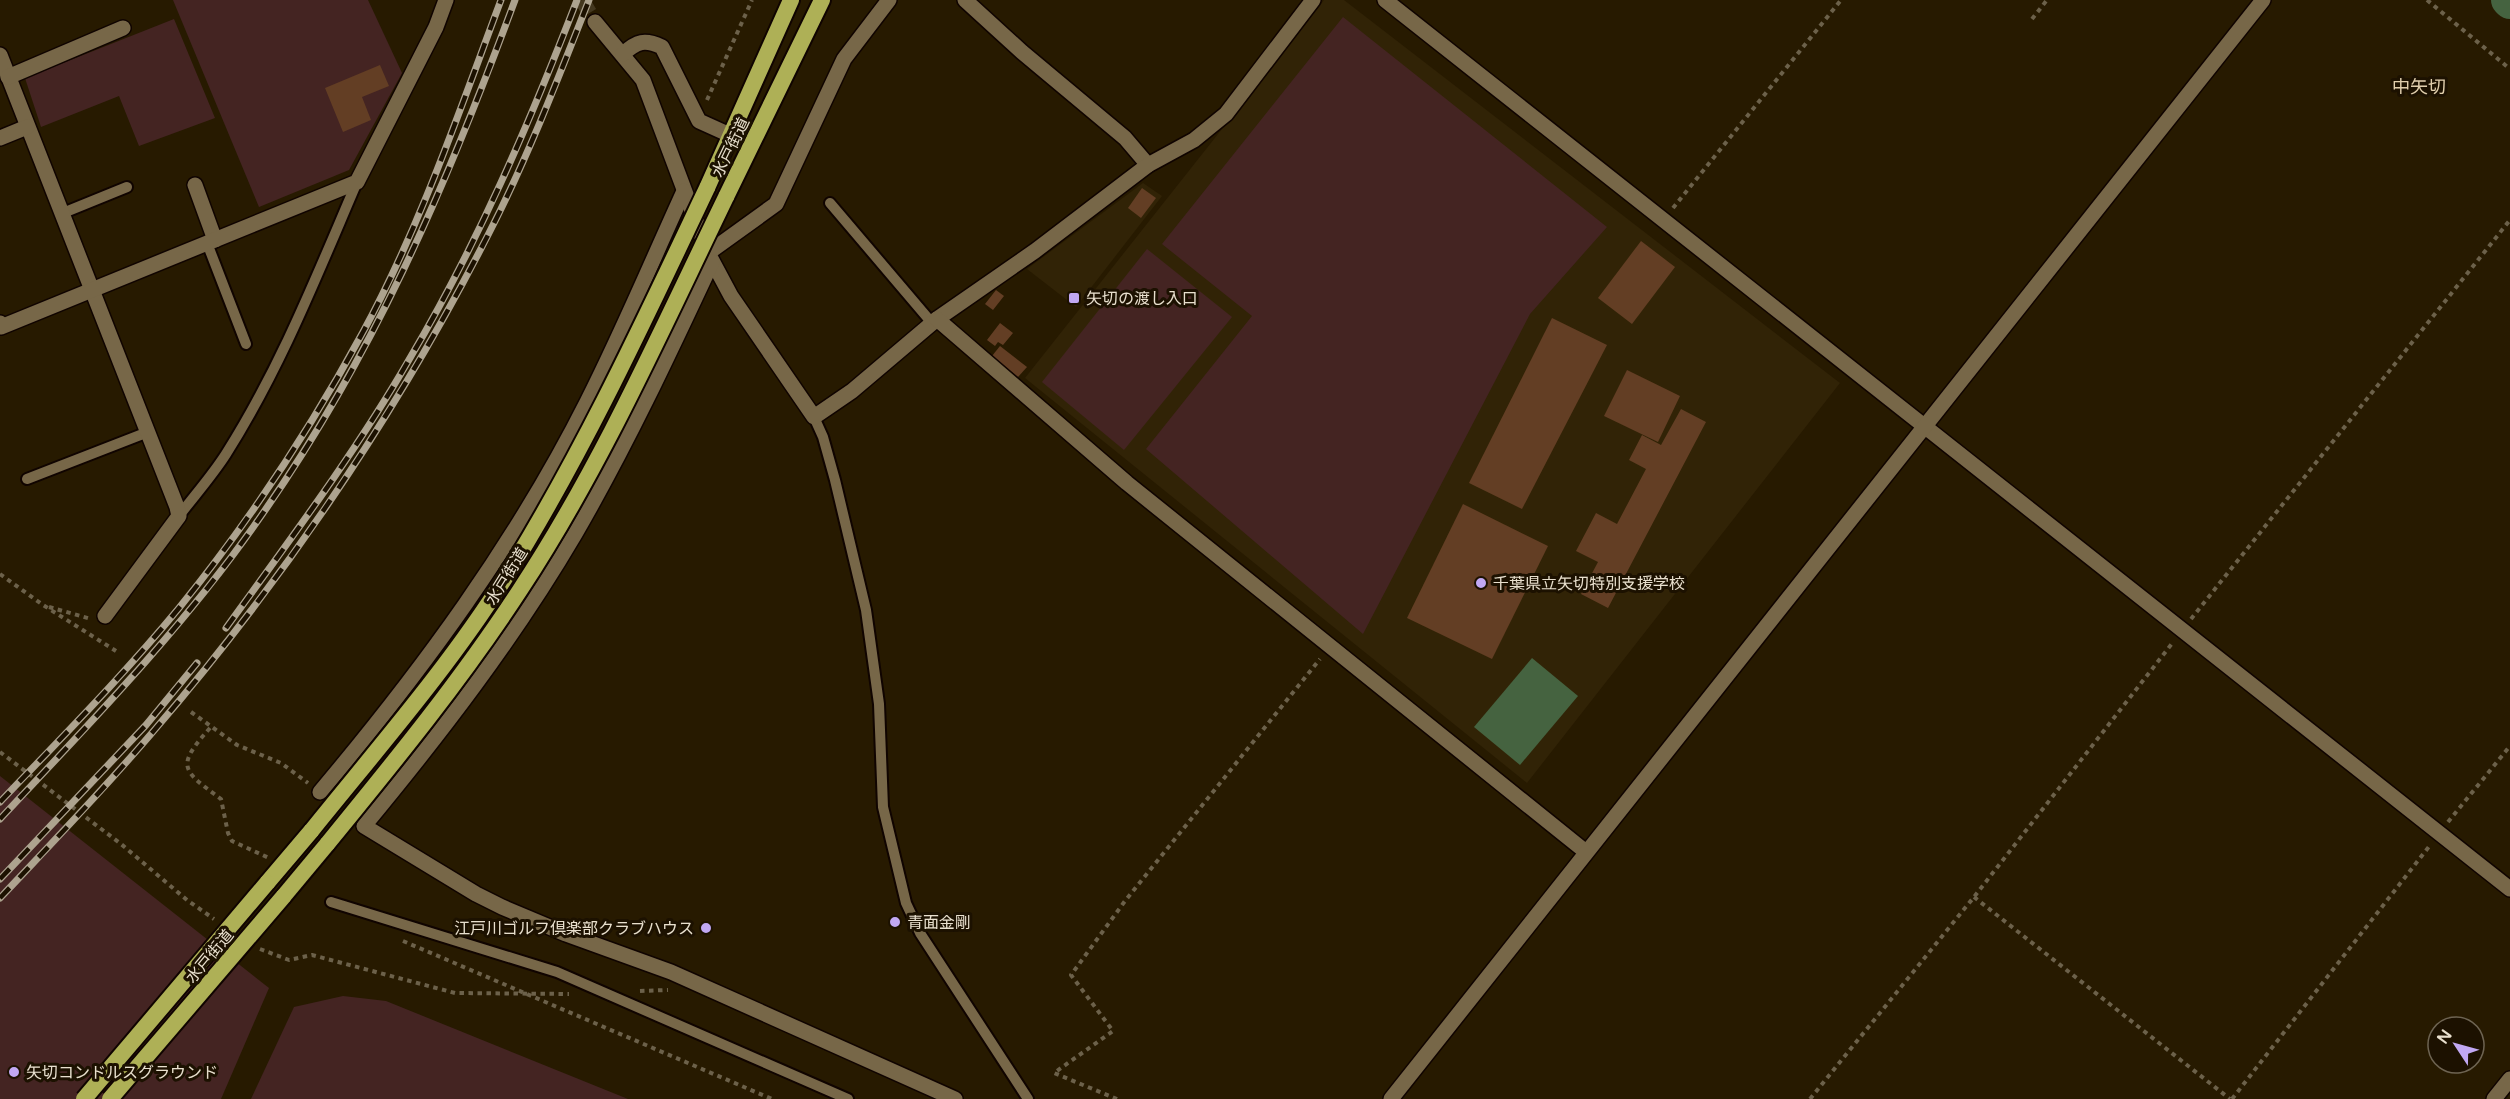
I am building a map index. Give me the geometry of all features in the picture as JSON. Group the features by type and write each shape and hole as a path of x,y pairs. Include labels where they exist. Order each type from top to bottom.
{"highway":[{"name":"水戸街道","path":"84,1099 312,830 427,688 504,580 572,466 707,188 790,0"},
{"name":"水戸街道","path":"110,1099 283,897 442,703 521,589 589,474 822,0"}],"street":[{"path":"0,323 2,327 357,182 436,27 446,0"},
{"path":"889,0 844,58 776,204 710,257 642,410 574,535 497,655 421,757 364,826 476,894 502,907 566,934 671,972 955,1099"},
{"path":"965,0 1022,52 1125,138 1148,165"},
{"path":"595,22 643,80 710,257 737,306 814,417 852,391 934,321 1035,251 1148,165 1194,140 1226,114 1313,0"},
{"path":"1385,0 2510,889"},
{"path":"1391,1099 2263,0"},
{"path":"8,77 123,28"},
{"path":"623,54 635,43 648,41 662,47 699,121 730,135"},
{"path":"0,55 177,507 178,516 105,616"},
{"path":"0,138 27,127"},
{"path":"195,185 211,241"},
{"path":"320,792 375,728 456,620 507,543 587,403 684,191"},
{"path":"934,321 1127,483 1586,852"},
{"path":"2494,1099 2510,1079"}],"lane":[{"path":"178,516 225,455 268,377 309,297 357,182"},
{"path":"63,213 127,187"},
{"path":"830,203 934,321"},
{"path":"211,241 246,345"},
{"path":"814,417 823,437 835,480 866,610 879,704 883,807 906,903 920,933 1028,1099"},
{"path":"27,479 148,432"},
{"path":"331,902 557,972 848,1099"}],"path":[{"path":"699,121 752,0"},
{"path":"1663,221 1840,0"},
{"path":"2032,19 2047,0"},
{"path":"2427,0 2510,69"},
{"path":"1810,1099 1974,897 2182,631 2510,220"},
{"path":"0,574 43,605 117,651"},
{"path":"43,605 95,620 105,616"},
{"path":"1117,1099 1054,1073 1113,1031 1071,975 1125,901 1330,646"},
{"path":"191,712 210,728 237,745 281,763 320,792"},
{"path":"210,728 189,752 188,769 192,778 221,799 228,833 232,841 270,859"},
{"path":"1974,897 2231,1099 2510,746"},
{"path":"531,995 772,1099"}],"shaded area":[{"path":"173,0 368,0 402,73 349,170 259,207"},
{"name":"千葉県立矢切特別支援学校","path":"1324,0 1344,0 1840,383 1527,783 1025,378"},
{"path":"1343,17 1607,227 1530,314 1363,634 1146,449 1252,316 1162,244"},
{"path":"174,19 215,118 139,146 119,96 41,127 25,78"},
{"path":"1143,183 1162,196 1076,307 1027,269"},
{"path":"1147,249 1232,317 1124,450 1042,382"},
{"path":"1532,658 1578,696 1520,765 1474,727"},
{"path":"0,776 269,988 221,1099 0,1099"},
{"path":"343,996 386,1001 628,1099 251,1099 294,1007"}],"building":[{"path":"380,65 389,86 362,97 371,120 343,132 325,88"},
{"path":"1142,188 1156,198 1141,218 1128,208"},
{"path":"1641,241 1675,267 1632,324 1598,298"},
{"path":"996,290 1004,296 993,310 985,304"},
{"path":"1552,318 1607,345 1522,509 1469,483"},
{"path":"1000,323 1013,333 1003,345 998,342 995,346 987,340"},
{"path":"1000,346 1027,367 1018,377 992,356"},
{"path":"1627,370 1680,396 1658,442 1604,416"},
{"path":"1681,409 1706,422 1608,608 1581,594 1598,562 1576,551 1596,513 1617,524 1646,469 1629,460 1642,435 1661,445"},
{"path":"1463,504 1548,546 1492,659 1407,618"}],"tunnel":[{"path":"582,0 595,22"}],"railway":[{"path":"0,802 114,683 205,576 254,509 322,404 363,332 403,252 438,169 501,0"},
{"path":"0,819 132,677 195,603 254,526 296,463 335,400 403,272 461,139 515,0"},
{"path":"226,628 345,462 389,393 434,315 458,272 501,182 577,0"},
{"path":"0,898 114,776 199,676 291,556 376,431 453,301 488,235 529,148 589,0"},
{"path":"0,879 146,725 197,663"}],"place":[{"name":"矢切の渡し入口","path":"1074,298"},
{"name":"千葉県立矢切特別支援学校","path":"1481,583"},
{"name":"青面金剛","path":"895,922"},
{"name":"江戸川ゴルフ倶楽部クラブハウス","path":"706,928"},
{"name":"矢切コンドルスグラウンド","path":"14,1072"}],"district":[{"name":"中矢切","path":"2419,87"}]}
